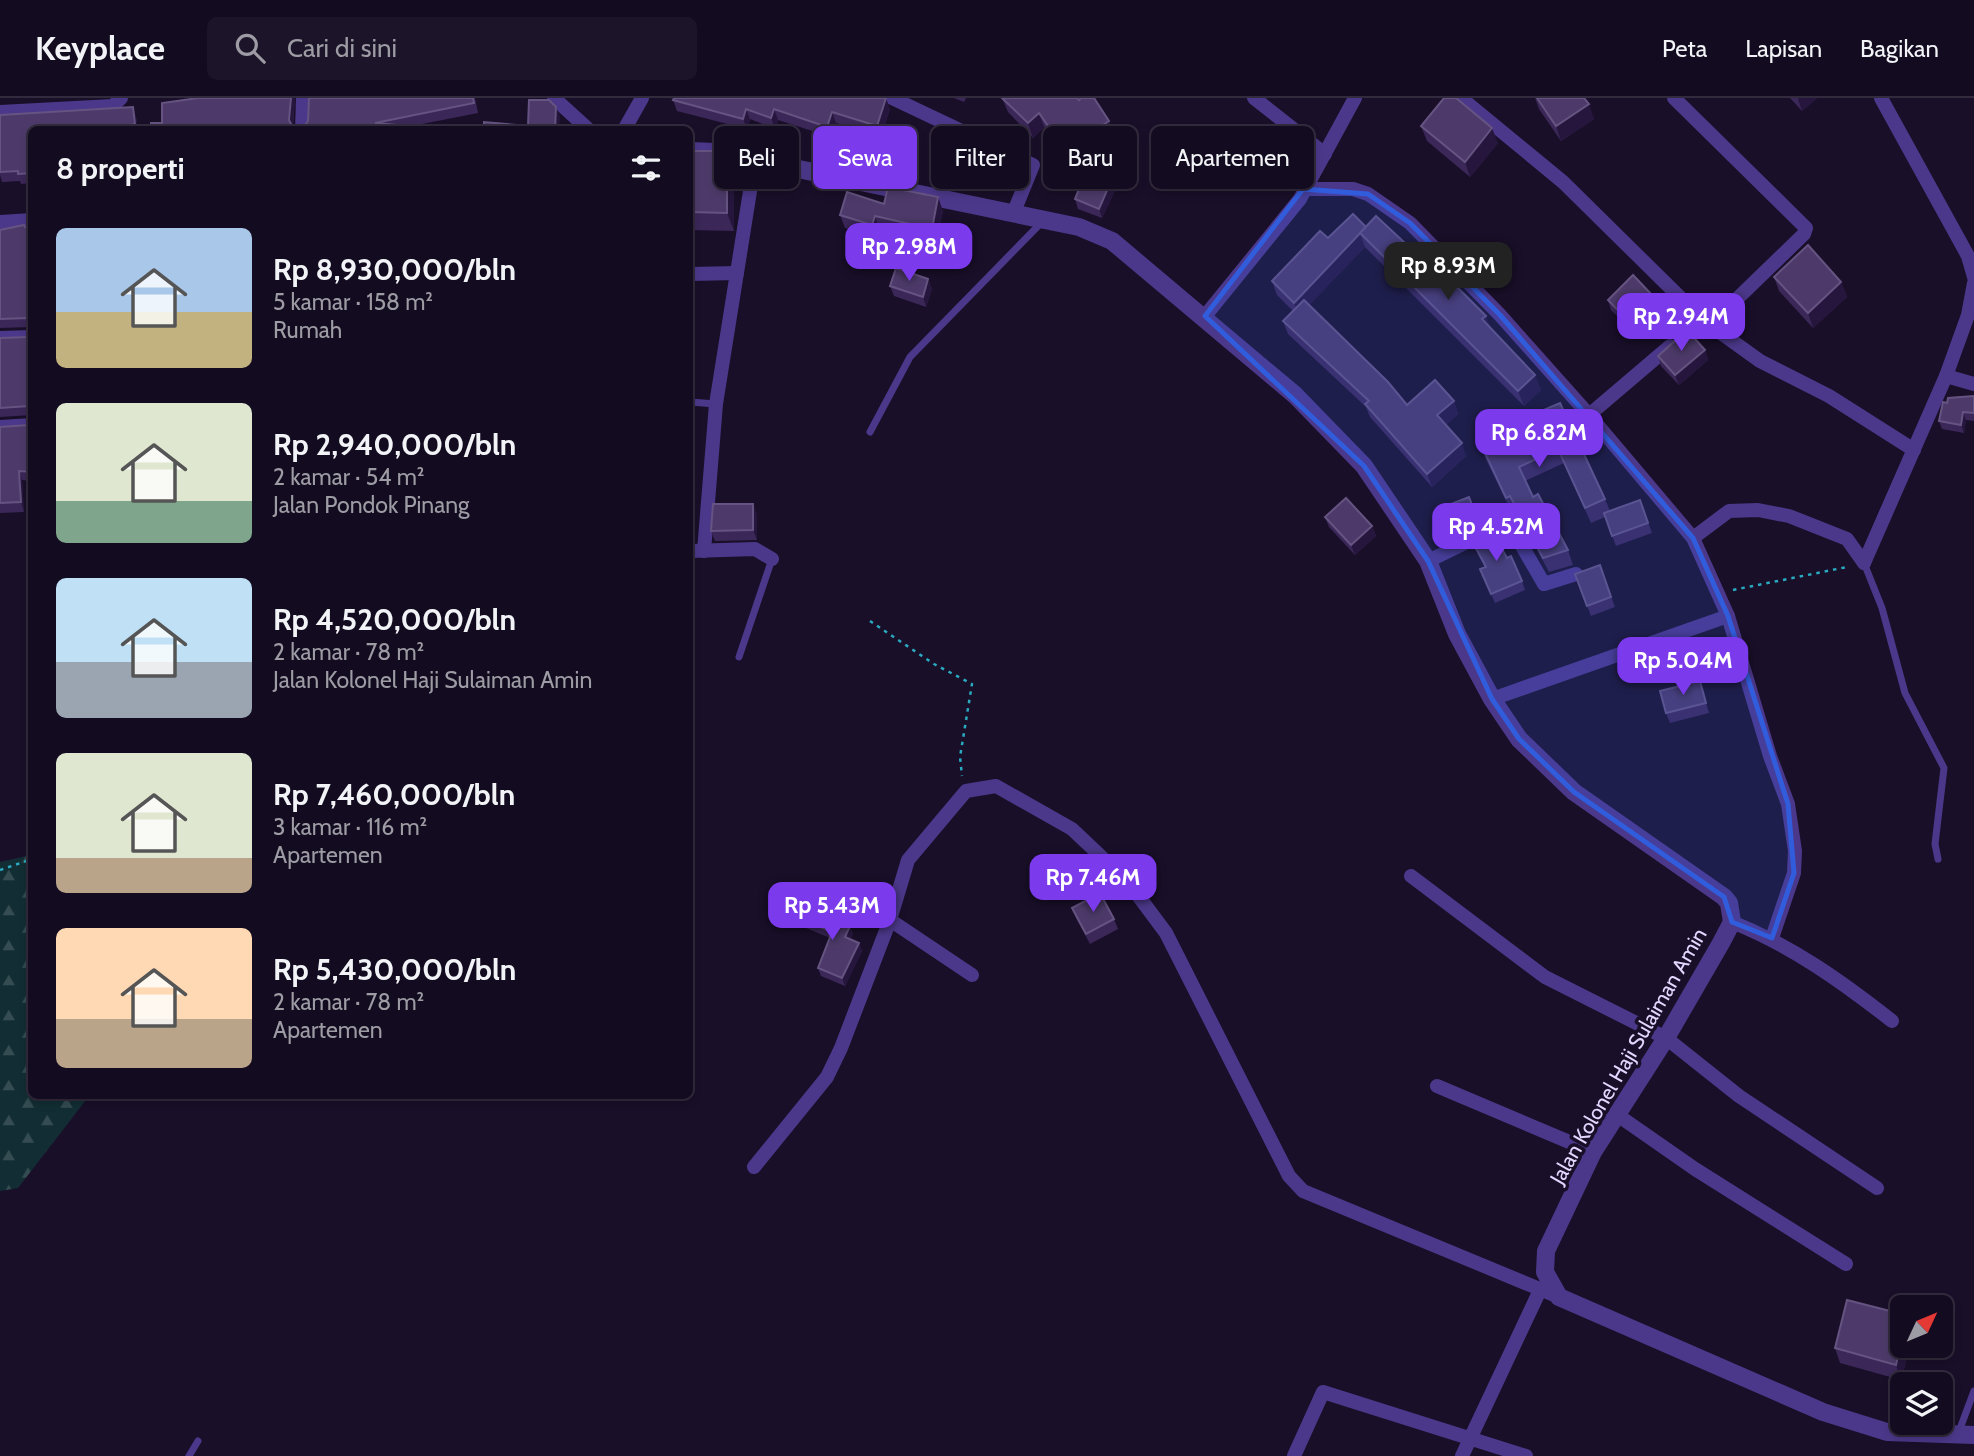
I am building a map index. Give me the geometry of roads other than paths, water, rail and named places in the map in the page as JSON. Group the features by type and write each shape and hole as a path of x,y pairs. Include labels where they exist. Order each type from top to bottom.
{"street":[{"path":"0,112 42,104 113,106 121,98"},
{"path":"302,126 303,98"},
{"path":"554,98 585,126"},
{"path":"626,126 642,98"},
{"path":"892,98 1033,166 1013,214"},
{"path":"1254,98 1325,154"},
{"path":"1314,172 1355,98"},
{"path":"1461,98 1563,182 1710,325 1760,361 1829,396 1914,450"},
{"path":"1674,98 1806,228 1804,234 1710,325"},
{"path":"1881,98 1971,254 1974,277"},
{"name":"Jalan Kolonel Haji Sulaiman Amin","path":"693,151 714,152"},
{"name":"Jalan Kolonel Haji Sulaiman Amin","path":"799,169 1079,227 1109,239 1205,316 1295,395 1364,466 1428,562 1457,634 1492,699 1519,739 1574,792 1724,897 1731,922 1666,1038 1593,1152 1546,1251 1545,1272 1559,1297"},
{"path":"750,189 696,551 755,549 772,559"},
{"path":"1205,316 1300,199 1303,189"},
{"path":"1314,189 1353,189 1383,202 1410,223 1500,315 1590,415 1693,538 1720,593 1770,756 1788,804 1795,851 1794,873 1772,938"},
{"path":"0,224 28,222"},
{"path":"693,274 737,273"},
{"path":"1864,563 1946,376 1968,316 1974,283"},
{"path":"0,338 28,337"},
{"path":"1590,415 1679,338"},
{"path":"1946,376 1974,384"},
{"path":"0,427 28,425"},
{"path":"1693,538 1729,511 1758,510 1789,516 1847,539 1864,563"},
{"path":"1428,562 1504,524 1511,527 1544,584 1576,574"},
{"path":"1492,699 1728,616"},
{"path":"754,1167 827,1077 841,1048 890,920 908,860 966,791 996,786 1072,829 1128,882 1166,933 1289,1176 1303,1191 1541,1289 1823,1412 1888,1432 1966,1435"},
{"path":"1411,876 1545,977 1666,1038 1738,1096 1877,1188"},
{"path":"890,920 972,975"},
{"path":"1731,922 1772,938 1830,972 1892,1021"},
{"path":"1437,1086 1593,1152"},
{"path":"1616,1114 1695,1169 1846,1264"},
{"path":"1462,1456 1541,1289"},
{"path":"1294,1456 1323,1392 1468,1440 1526,1456"}],"lane":[{"path":"870,432 910,357 1044,221"},
{"path":"693,402 716,404"},
{"path":"738,657 772,559"},
{"path":"1864,563 1882,608 1905,693 1944,768 1935,844 1938,859"},
{"path":"1966,1435 1974,1391"},
{"path":"189,1456 198,1441"}]}
